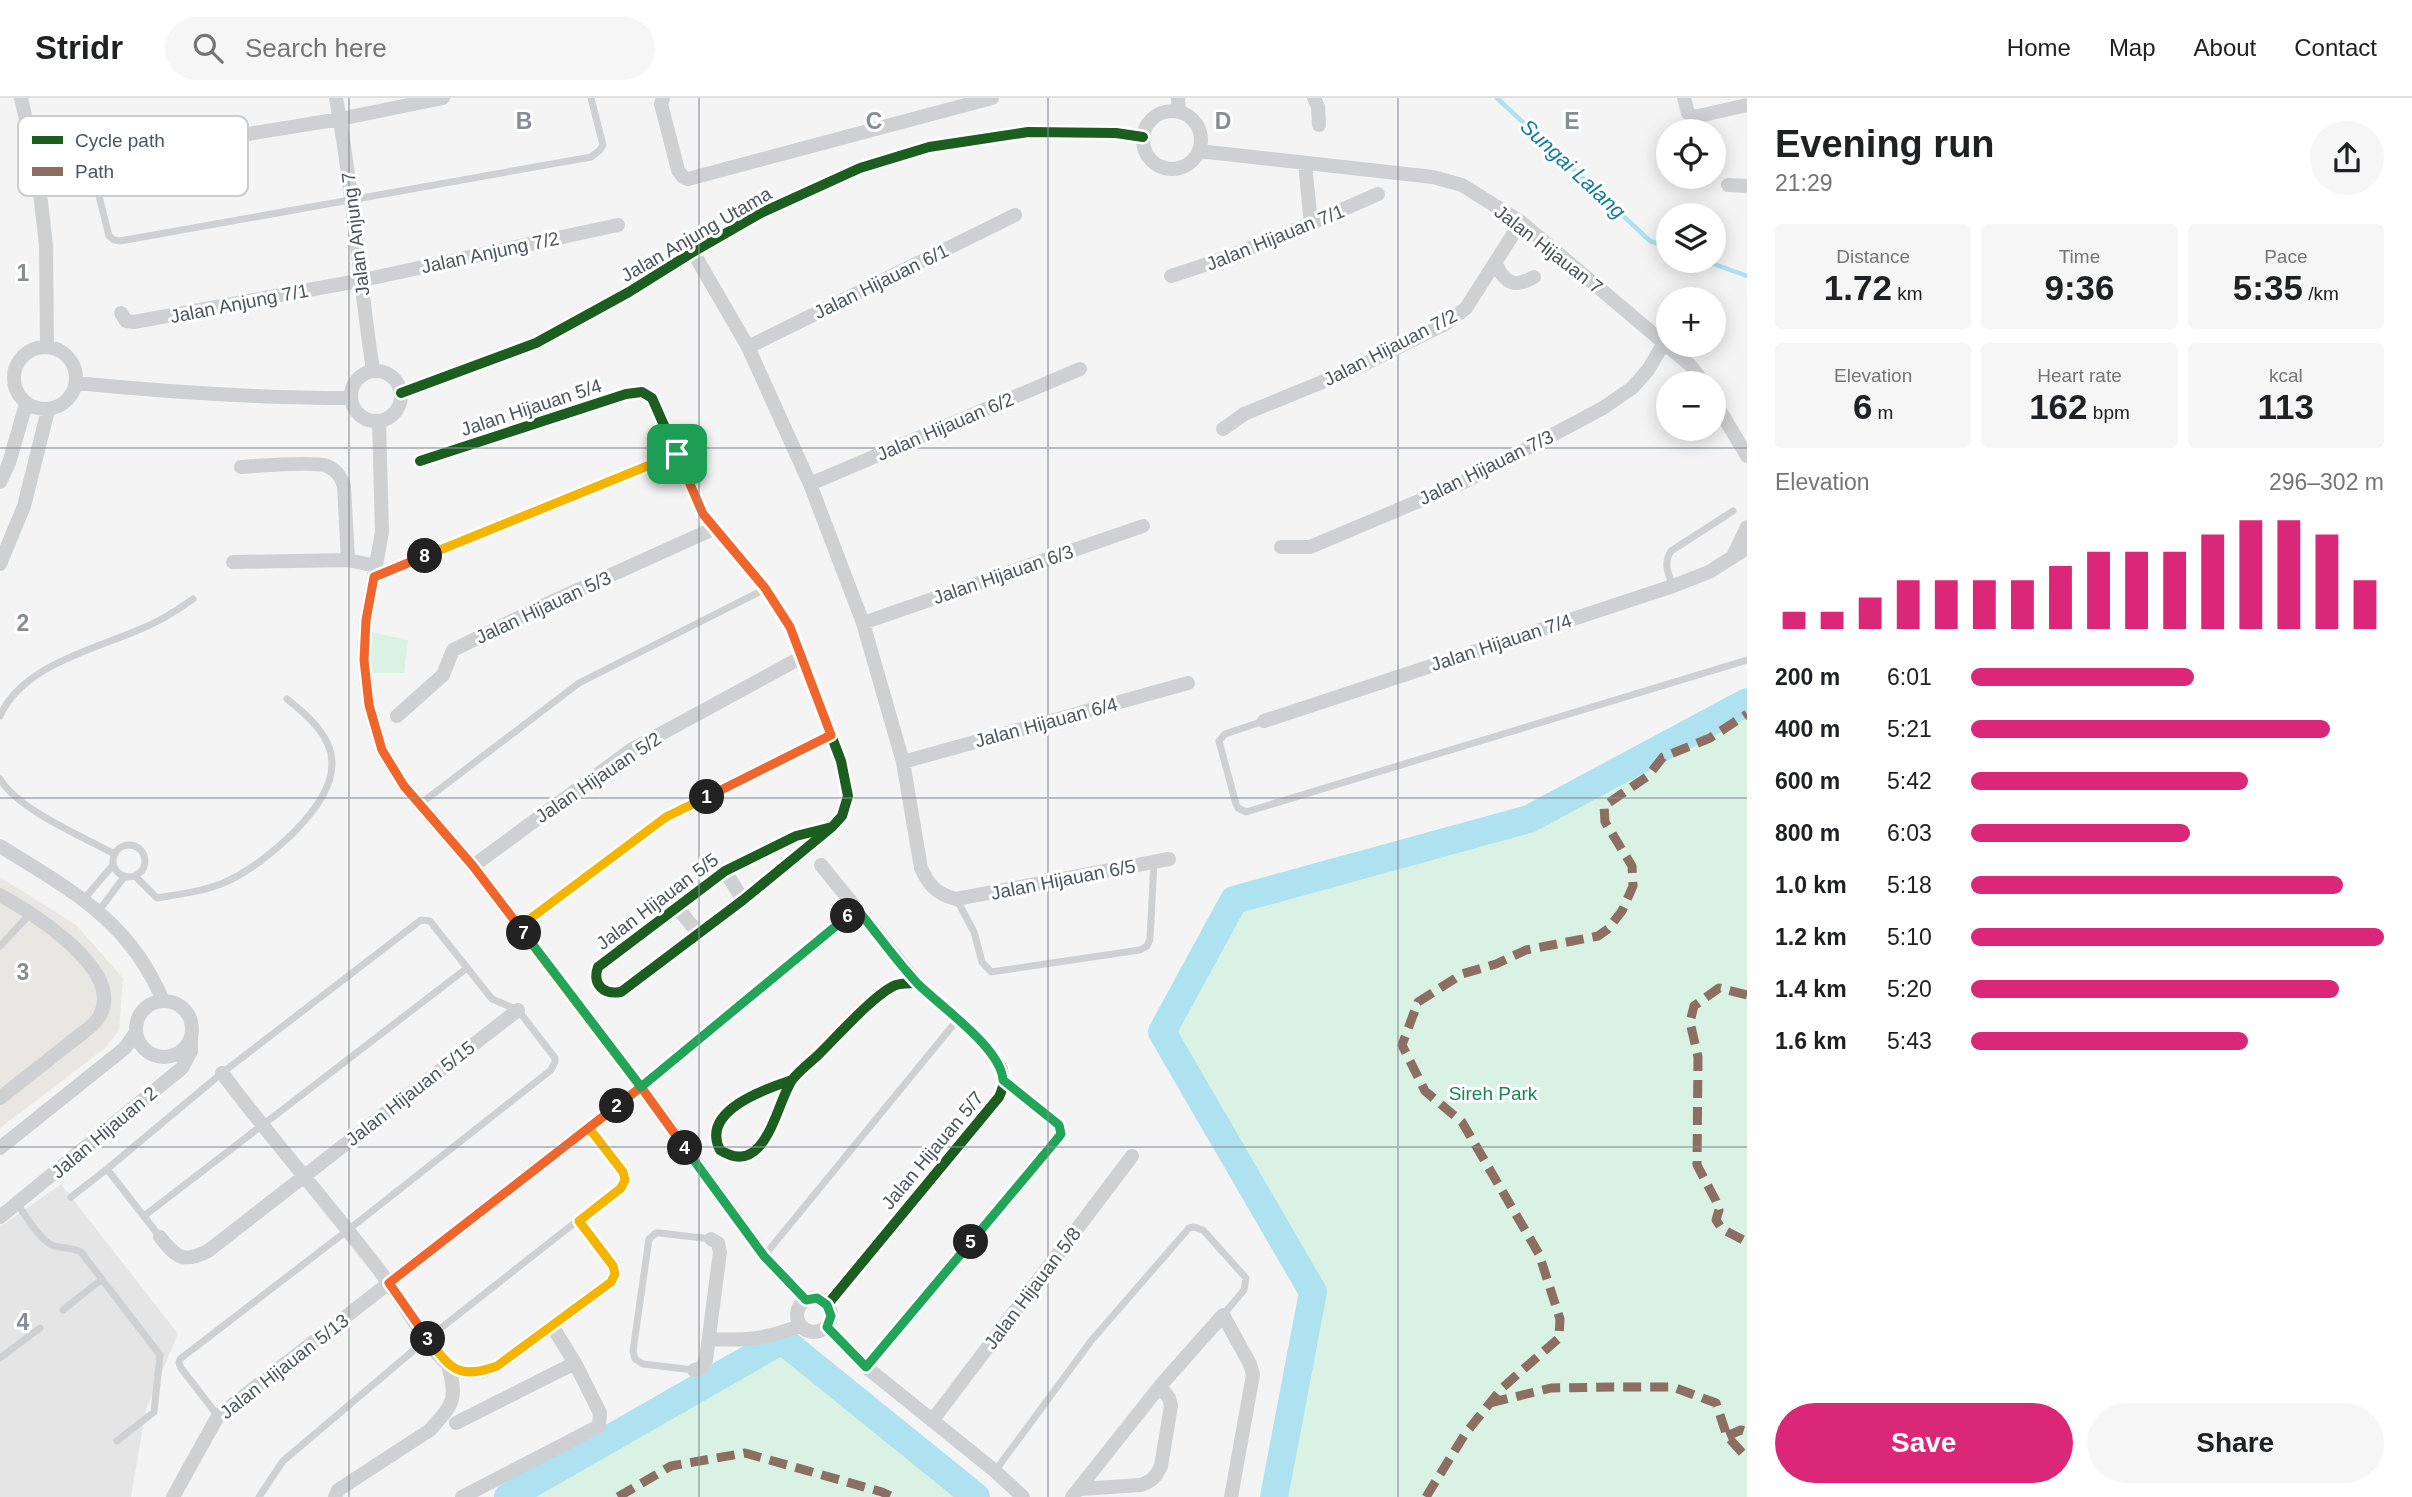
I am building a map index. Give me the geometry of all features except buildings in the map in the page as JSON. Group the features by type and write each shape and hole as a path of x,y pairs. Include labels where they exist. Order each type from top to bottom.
{"street":[{"path":"21,98 25,116"},
{"name":"Jalan Anjung 7","path":"336,98 373,370"},
{"path":"248,134 443,98"},
{"path":"663,98 661,104 678,170 683,177 688,178 992,98"},
{"path":"1314,98 1318,107 1319,125"},
{"path":"1684,98 1688,113 1694,117 1747,105"},
{"path":"1178,105 1201,135 1199,151 1188,164 1173,169 1157,165 1146,153 1143,137 1150,122 1178,105"},
{"name":"Jalan Anjung Utama","path":"401,393 536,343 761,214 860,168 929,147 1028,132 1116,133 1143,137"},
{"name":"Jalan Hijauan 7","path":"1199,151 1433,177 1462,185 1521,222 1656,336"},
{"path":"1305,164 1311,224"},
{"path":"1728,185 1747,186"},
{"name":"Jalan Hijauan 7/1","path":"1171,276 1210,264 1311,224 1378,194"},
{"path":"40,196 46,245 47,347"},
{"name":"Jalan Hijauan 6/1","path":"748,347 1015,215"},
{"name":"Jalan Hijauan 7/2","path":"1223,429 1244,414 1354,369 1447,323 1466,308 1521,222"},
{"name":"Jalan Anjung 7/2","path":"362,280 618,225"},
{"path":"693,252 748,347 810,484 863,623 903,762 921,868 927,881 941,895 956,899"},
{"path":"1496,264 1501,276 1511,282 1523,283 1534,277"},
{"name":"Jalan Anjung 7/1","path":"121,313 126,321 134,322 362,280"},
{"path":"47,347 66,354 72,362 76,383 67,401 48,410 26,404 18,396 13,374 17,363 25,354 47,347"},
{"name":"Jalan Hijauan 7/3","path":"1281,547 1310,547 1464,482 1603,408 1632,388 1656,356"},
{"name":"Jalan Hijauan 7","path":"1681,357 1695,371"},
{"name":"Jalan Hijauan 6/2","path":"810,484 1080,369"},
{"path":"373,370 380,370 397,380 401,393 396,411 379,421 360,416 355,411 351,398 356,380 373,370"},
{"path":"76,383 288,398 351,398"},
{"name":"Jalan Hijauan 5/4","path":"420,461 626,394 642,392 652,398"},
{"name":"Jalan Hijauan 5/5","path":"652,398 703,514 765,588 790,627 842,761 848,796 842,816 832,827 743,900 621,992 610,993 598,986 598,967 725,871 796,836 832,827"},
{"path":"0,482 9,463 26,404"},
{"path":"0,564 24,506 48,410"},
{"path":"379,421 382,531 366,620 364,660 369,705 382,750 404,786 473,866 641,1087 764,1256 806,1300"},
{"path":"1726,421 1747,456"},
{"path":"241,467 322,464 341,476 345,486 348,560"},
{"name":"Jalan Hijauan 6/3","path":"863,623 1143,526"},
{"path":"1742,550 1747,527"},
{"name":"Jalan Hijauan 5/3","path":"397,716 443,675 453,650 538,608 715,528"},
{"name":"Jalan Hijauan 7/4","path":"1264,721 1673,586 1709,572 1742,550"},
{"path":"233,562 348,560 375,571"},
{"name":"Jalan Hijauan 5/2","path":"473,866 631,750 802,657"},
{"name":"Jalan Hijauan 6/4","path":"903,762 1188,683"},
{"path":"0,846 84,899 115,926 155,981 163,1001"},
{"name":"Jalan Hijauan 6/5","path":"956,899 1169,859"},
{"name":"Jalan Hijauan 5/7","path":"821,865 918,983 958,1019 998,1060 1003,1070 1003,1088 999,1097 827,1305"},
{"path":"725,871 743,900"},
{"path":"0,895 32,912 87,961 103,988 103,1004 98,1019 0,1098"},
{"path":"676,906 698,933"},
{"path":"792,1080 777,1118 754,1150 745,1157 736,1158 720,1150 715,1134 718,1124 734,1107 752,1094 792,1080 887,990 897,985 918,983"},
{"path":"0,1147 125,1048 136,1032 137,1023 146,1007 163,1001 180,1005 191,1019 191,1037 180,1052 162,1056 152,1054 145,1049 136,1032"},
{"name":"Jalan Hijauan 5/15","path":"160,1237 173,1253 183,1258 196,1257 208,1251 518,1010"},
{"name":"Jalan Hijauan 2","path":"0,1217 182,1068 191,1051 191,1037"},
{"path":"222,1073 261,1126 348,1230 448,1365 454,1388 451,1404 430,1430 337,1493"},
{"name":"Jalan Hijauan 5/13","path":"173,1497 218,1416 641,1087"},
{"name":"Jalan Hijauan 5/8","path":"932,1421 1132,1156"},
{"path":"694,1370 705,1364 720,1252 718,1243 710,1239"},
{"path":"448,1365 464,1372 477,1373 497,1366 611,1282 615,1274 613,1265"},
{"path":"817,1298 827,1305 831,1316 827,1327 817,1332 805,1330 800,1326 797,1315 801,1304 806,1300 817,1298"},
{"path":"1076,1493 1160,1386 1223,1315 1250,1364 1253,1375 1231,1497"},
{"path":"462,1497 599,1426 600,1413 575,1363 552,1326"},
{"path":"709,1339 761,1339 800,1326"},
{"path":"827,1327 866,1367 995,1471 1023,1497"},
{"path":"456,1423 575,1363"},
{"path":"1076,1493 1141,1485 1150,1482 1157,1475 1161,1466 1171,1406 1169,1398 1160,1386"}],"lane":[{"path":"99,196 109,236 114,240 591,157 603,145 592,98"},
{"path":"375,571 677,454"},
{"path":"1673,586 1666,559 1671,551 1733,512"},
{"path":"420,805 579,683 765,588"},
{"path":"0,716 13,694 27,682 62,661 172,614 193,599"},
{"path":"1264,721 1224,734 1219,741 1236,804 1246,812 1747,660"},
{"path":"135,876 157,898 188,893 229,880 292,834 318,805 328,785 332,762 328,743 309,716 287,699"},
{"path":"519,927 666,817 831,735"},
{"path":"0,779 7,791 30,808 114,853"},
{"path":"128,845 143,852 145,863 140,874 124,877 115,870 114,853 128,845"},
{"path":"956,899 974,932 982,962 991,972 1140,950 1147,946 1150,939 1154,862"},
{"path":"84,899 113,865"},
{"path":"98,912 124,877"},
{"path":"641,1087 856,908"},
{"path":"0,946 32,912"},
{"path":"71,1197 222,1073 421,920 430,921 494,1001 518,1010 553,1054 554,1067 180,1359 181,1367 218,1416"},
{"path":"144,1216 467,968"},
{"path":"764,1256 958,1019"},
{"path":"866,1367 1061,1134 1056,1121 1003,1080"},
{"path":"259,1497 283,1461 427,1339 621,1188 625,1180 623,1172 589,1128"},
{"path":"107,1169 160,1237"},
{"path":"16,1204 46,1241 81,1252 160,1355 154,1412 117,1441"},
{"path":"579,1221 613,1265"},
{"path":"995,1471 1091,1341 1189,1228 1203,1230 1246,1278 1244,1290 1223,1315"},
{"path":"694,1370 643,1364 635,1359 633,1351 647,1242 652,1235 660,1233 710,1239"},
{"path":"63,1310 102,1279"},
{"path":"0,1358 40,1328"}],"shaded area":[{"path":"0,877 76,925 123,978 119,1030 105,1048 0,1128"},
{"path":"61,1184 178,1334 146,1409 131,1497 0,1497 0,1227"}],"green space":[{"path":"365,631 408,640 404,673 373,673"},
{"name":"Sireh Park","path":"1747,702 1747,1497 1274,1497 1313,1292 1162,1032 1234,900 1529,819"},
{"path":"782,1340 976,1497 508,1497"}],"waterway":[{"name":"Sungai Lalang","path":"1497,98 1650,241 1656,243"},
{"path":"1726,268 1747,276"},
{"path":"1274,1497 1313,1292 1162,1032 1234,900 1529,819 1747,702"},
{"path":"508,1497 782,1340 976,1497"}],"marked path":[{"path":"1426,1497 1465,1434 1502,1388 1559,1338 1560,1319 1539,1254 1462,1122 1425,1091 1402,1045 1418,1002 1462,974 1496,964 1526,950 1598,936 1608,929 1622,911 1633,886 1632,866 1605,822 1604,806 1648,776 1663,757 1710,738 1747,714"},
{"path":"1747,995 1719,988 1694,1006 1690,1022 1698,1057 1697,1165 1716,1201 1719,1210 1716,1220 1722,1229 1747,1242"},
{"path":"1490,1403 1551,1388 1673,1387 1716,1403 1727,1436 1747,1458"},
{"path":"1727,1436 1741,1430 1747,1432"},
{"path":"618,1497 671,1466 745,1453 893,1497"}],"cycle path":[{"path":"401,393 536,343 629,292 761,213 860,168 929,147 1028,132 1116,133 1143,137"},
{"path":"420,461 626,394 642,392 652,398 703,514 765,588 790,627 841,761 848,796 842,816 832,827 743,900 621,992 609,992 600,987 598,967 725,871 796,836 832,827"},
{"path":"792,1080 752,1096 727,1113 719,1124 716,1136 720,1150 736,1156 748,1155 759,1147 794,1077 866,1007 896,985 917,983 978,1038 999,1061 1003,1070 999,1097 827,1305"}],"route":[{"path":"677,454 374,577 366,620 364,660 369,705 382,750 404,786 473,866 519,927 580,1007 641,1087 856,908 918,983 998,1060 1003,1070 1003,1080 1056,1121 1061,1134 866,1367 827,1327 831,1316 827,1305 817,1298 806,1300 764,1256 641,1087 389,1283 448,1365 464,1372 477,1373 497,1366 614,1278 613,1266 579,1221 621,1188 625,1176 589,1128 641,1087 519,927 666,817 831,735 790,627 765,588 703,514 677,454"}]}
